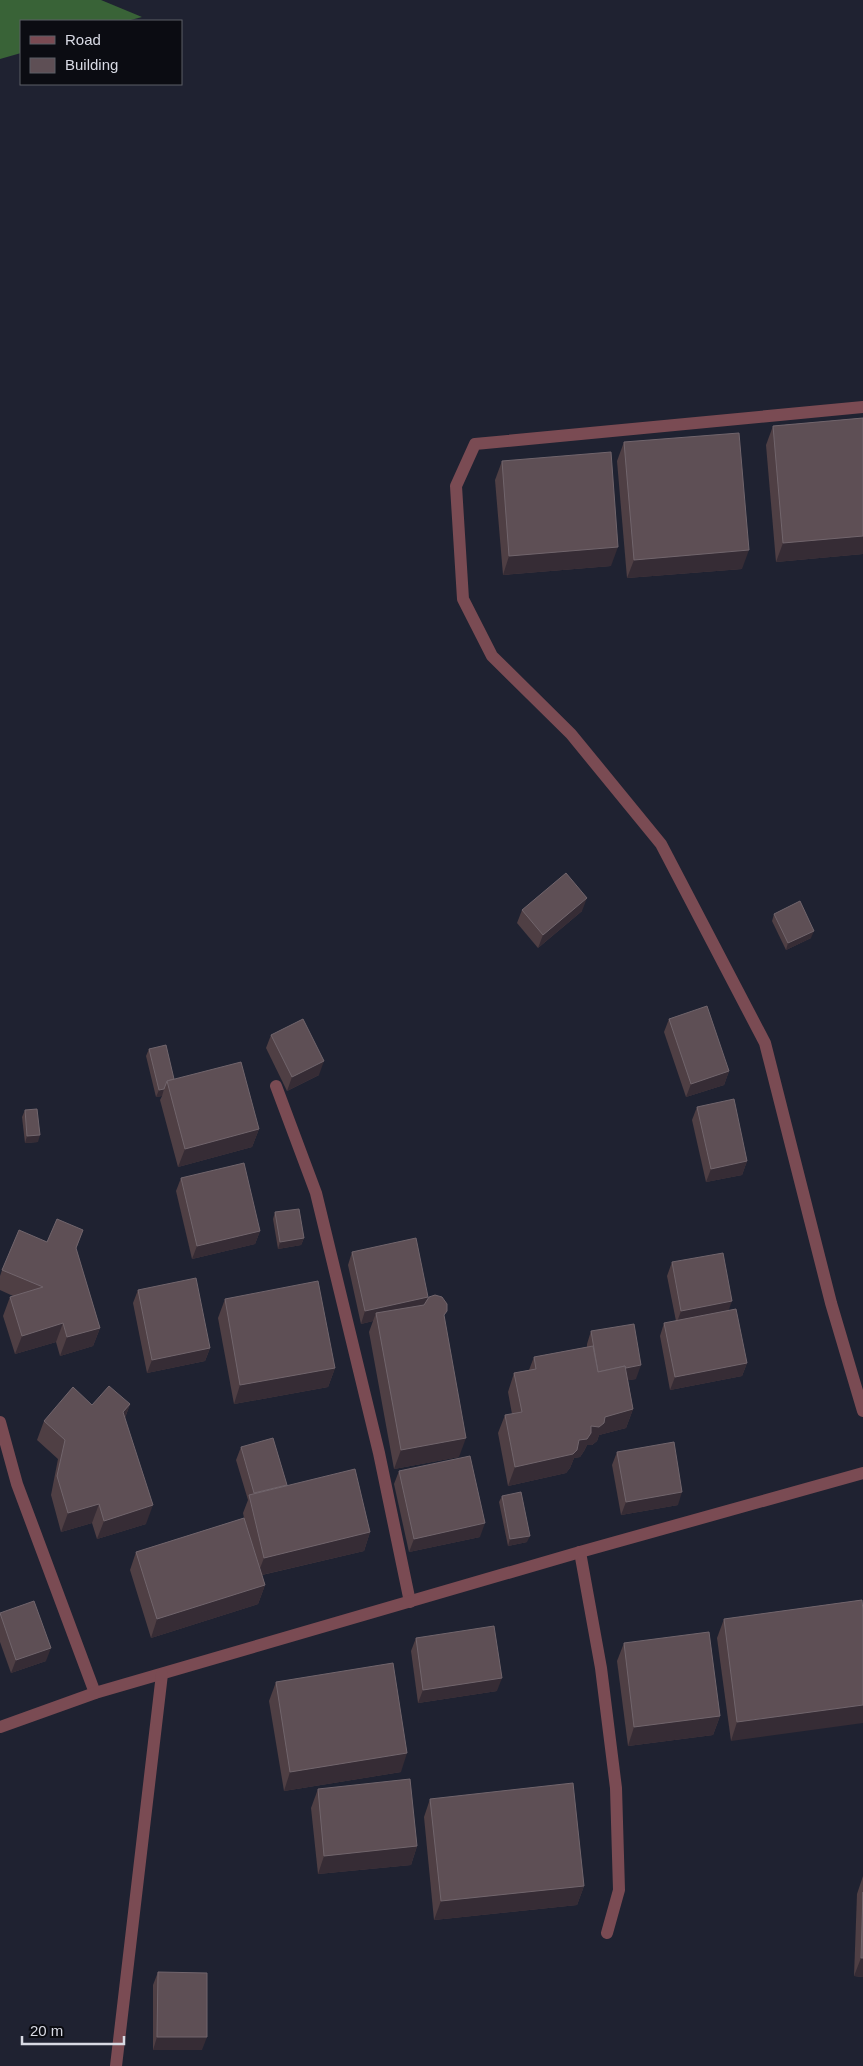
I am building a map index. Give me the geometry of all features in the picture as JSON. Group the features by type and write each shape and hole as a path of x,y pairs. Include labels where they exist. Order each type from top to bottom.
{"street":[{"path":"863,407 475,444 456,486 463,599 492,656 571,734 661,844 765,1043 831,1303 863,1411"},
{"path":"276,1086 316,1193 379,1454 410,1602"},
{"path":"0,1422 17,1484 95,1693"},
{"path":"0,1727 95,1693 580,1552 863,1473"},
{"path":"580,1552 601,1668 616,1788 619,1890 607,1933"},
{"path":"116,2066 162,1674"}],"green space":[{"path":"0,0 101,0 142,17 131,20 20,20 20,53 0,59"}],"building":[{"path":"863,418 863,536 783,543 773,426"},
{"path":"739,433 749,550 634,560 624,442"},
{"path":"611,452 618,547 509,556 502,461"},
{"path":"566,873 587,898 543,935 522,910"},
{"path":"800,901 814,931 788,943 774,914"},
{"path":"707,1006 729,1071 691,1084 669,1019"},
{"path":"303,1019 324,1061 292,1077 271,1035"},
{"path":"166,1045 174,1079 167,1081 164,1089 159,1090 149,1049"},
{"path":"241,1062 259,1129 185,1149 167,1081"},
{"path":"734,1099 747,1161 711,1169 697,1107"},
{"path":"37,1109 40,1135 27,1136 25,1110"},
{"path":"244,1163 260,1231 197,1246 181,1178"},
{"path":"299,1209 304,1238 280,1242 275,1212"},
{"path":"57,1219 83,1230 76,1248 100,1328 67,1337 63,1323 22,1336 10,1297 43,1287 2,1270 19,1230 47,1242"},
{"path":"416,1238 428,1297 365,1311 352,1252"},
{"path":"723,1253 732,1301 681,1311 672,1262"},
{"path":"196,1278 210,1348 152,1360 138,1290"},
{"path":"318,1281 335,1368 240,1385 225,1299"},
{"path":"435,1295 442,1297 447,1304 447,1311 444,1315 466,1438 401,1450 376,1313 424,1305 429,1297"},
{"path":"736,1309 747,1363 675,1377 664,1323"},
{"path":"634,1324 641,1365 626,1368 625,1366 598,1372 591,1331"},
{"path":"593,1346 598,1372 625,1366 633,1409 605,1417 604,1423 599,1427 591,1426 591,1433 587,1439 579,1440 577,1450 573,1454 515,1467 505,1415 522,1412 514,1373 536,1369 534,1357"},
{"path":"109,1386 130,1404 123,1412 153,1505 104,1521 99,1504 68,1513 57,1476 65,1440 44,1421 73,1387 92,1405"},
{"path":"273,1438 287,1485 254,1493 241,1447"},
{"path":"674,1442 682,1492 626,1502 617,1452"},
{"path":"470,1456 485,1523 414,1539 399,1471"},
{"path":"355,1469 370,1532 264,1558 249,1495"},
{"path":"521,1492 530,1536 510,1539 502,1496"},
{"path":"244,1518 265,1585 157,1619 136,1552"},
{"path":"862,1600 863,1705 737,1722 724,1619"},
{"path":"34,1601 51,1648 16,1660 0,1613"},
{"path":"494,1626 502,1678 423,1690 416,1638"},
{"path":"709,1632 720,1716 634,1727 624,1643"},
{"path":"393,1663 407,1753 290,1772 276,1682"},
{"path":"410,1779 417,1846 324,1856 318,1789"},
{"path":"573,1783 584,1886 441,1901 430,1799"},
{"path":"863,1892 863,1958 861,1958"},
{"path":"158,1972 207,1973 207,2037 157,2037"}]}
